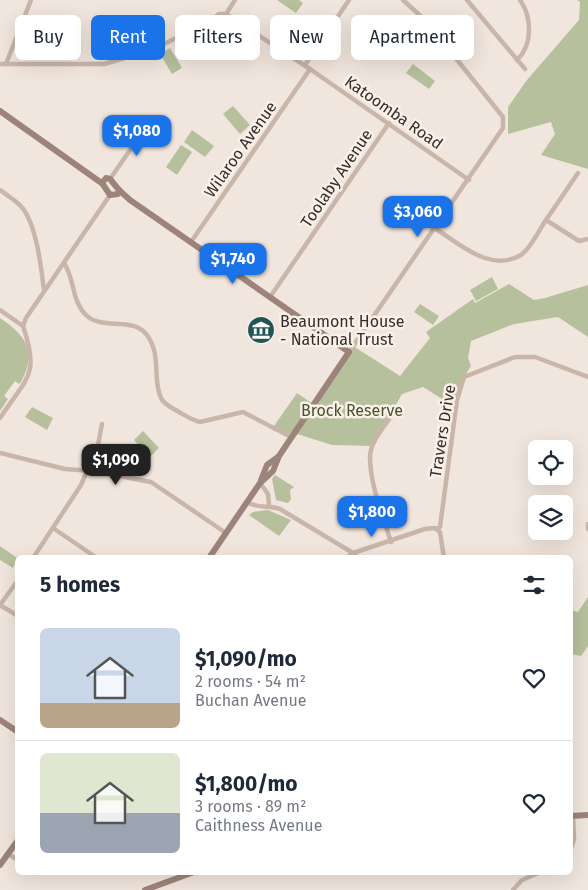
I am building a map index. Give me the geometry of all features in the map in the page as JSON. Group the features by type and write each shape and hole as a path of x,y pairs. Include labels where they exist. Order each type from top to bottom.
{"street":[{"path":"6,64 31,0"},
{"path":"0,64 104,64 149,51 202,26 219,14 226,14 236,0"},
{"path":"305,65 350,0"},
{"path":"211,555 260,483 273,471 278,456 501,133 503,117 425,20 403,0"},
{"path":"467,0 524,69"},
{"path":"518,60 526,52 529,41 527,14 520,0"},
{"name":"Katoomba Road","path":"226,14 305,65 469,180"},
{"name":"Wilaroo Avenue","path":"191,242 310,69"},
{"path":"0,111 87,171 106,180 115,193 130,200 349,352"},
{"name":"Toolaby Avenue","path":"270,297 389,123"},
{"path":"106,180 148,124"},
{"path":"436,229 480,258 504,260 521,255 578,173"},
{"path":"0,190 23,208 27,215 37,247 44,290"},
{"path":"24,326 44,290 115,193"},
{"path":"546,220 579,241 588,239"},
{"path":"64,263 69,273 72,287 86,314 93,320 133,326 145,333 156,354 160,392 166,404 193,421 200,422 243,412 291,437"},
{"path":"0,310 24,326 32,355 30,373 0,418"},
{"path":"334,374 341,357 335,343"},
{"name":"Travers Drive","path":"437,530 440,526 456,400 464,377 515,357 535,357 588,377"},
{"path":"389,419 375,441 370,457 374,486 391,542"},
{"path":"35,555 90,471 102,424"},
{"path":"0,454 65,469 90,471 151,482 226,533"},
{"path":"260,483 268,494 270,506"},
{"path":"248,502 258,507 270,506 296,518 353,553"},
{"path":"588,524 588,529"},
{"path":"350,555 430,527 437,530 443,555"},
{"path":"53,528 93,555"},
{"path":"15,584 0,605 15,614"},
{"path":"0,720 15,730"},
{"path":"573,816 588,815"},
{"path":"0,866 15,844"},
{"path":"8,854 15,858"},
{"path":"145,890 186,875"},
{"path":"514,890 522,880 534,875"}],"green space":[{"path":"277,0 299,0 303,3 296,13"},
{"path":"577,0 588,0 588,169 541,155 555,134 551,122 508,134 508,107 527,80 579,20 580,2"},
{"path":"170,48 175,60 177,60 182,68 172,74 164,60 165,51"},
{"path":"413,64 435,81 429,89 406,73"},
{"path":"233,106 250,125 240,134 223,114"},
{"path":"192,130 214,146 205,157 184,142"},
{"path":"181,145 192,152 177,175 166,167"},
{"path":"492,277 498,289 476,301 470,290"},
{"name":"Brock Reserve","path":"509,284 534,300 588,285 588,337 558,317 514,324 471,341 468,358 471,366 464,377 456,408 423,387 402,394 373,446 332,445 294,433 291,437 274,426 297,393 313,404 353,346 400,376 430,338 426,332 473,299 475,303"},
{"path":"420,304 439,316 433,325 414,312"},
{"path":"0,318 9,324 22,338 26,345 28,361 21,382 19,384 15,381 4,396 8,399 0,411"},
{"path":"32,407 53,418 47,430 25,417"},
{"path":"143,431 159,448 150,457 134,440"},
{"path":"275,475 294,487 290,490 291,499 288,503 276,500 272,479"},
{"path":"268,510 291,520 279,536 249,515 253,512"},
{"path":"0,546 15,557 13,568 0,560"},
{"path":"588,597 588,646 581,656 573,655 573,611 578,612"}],"place":[{"name":"Beaumont House - National Trust","path":"261,330"}]}
